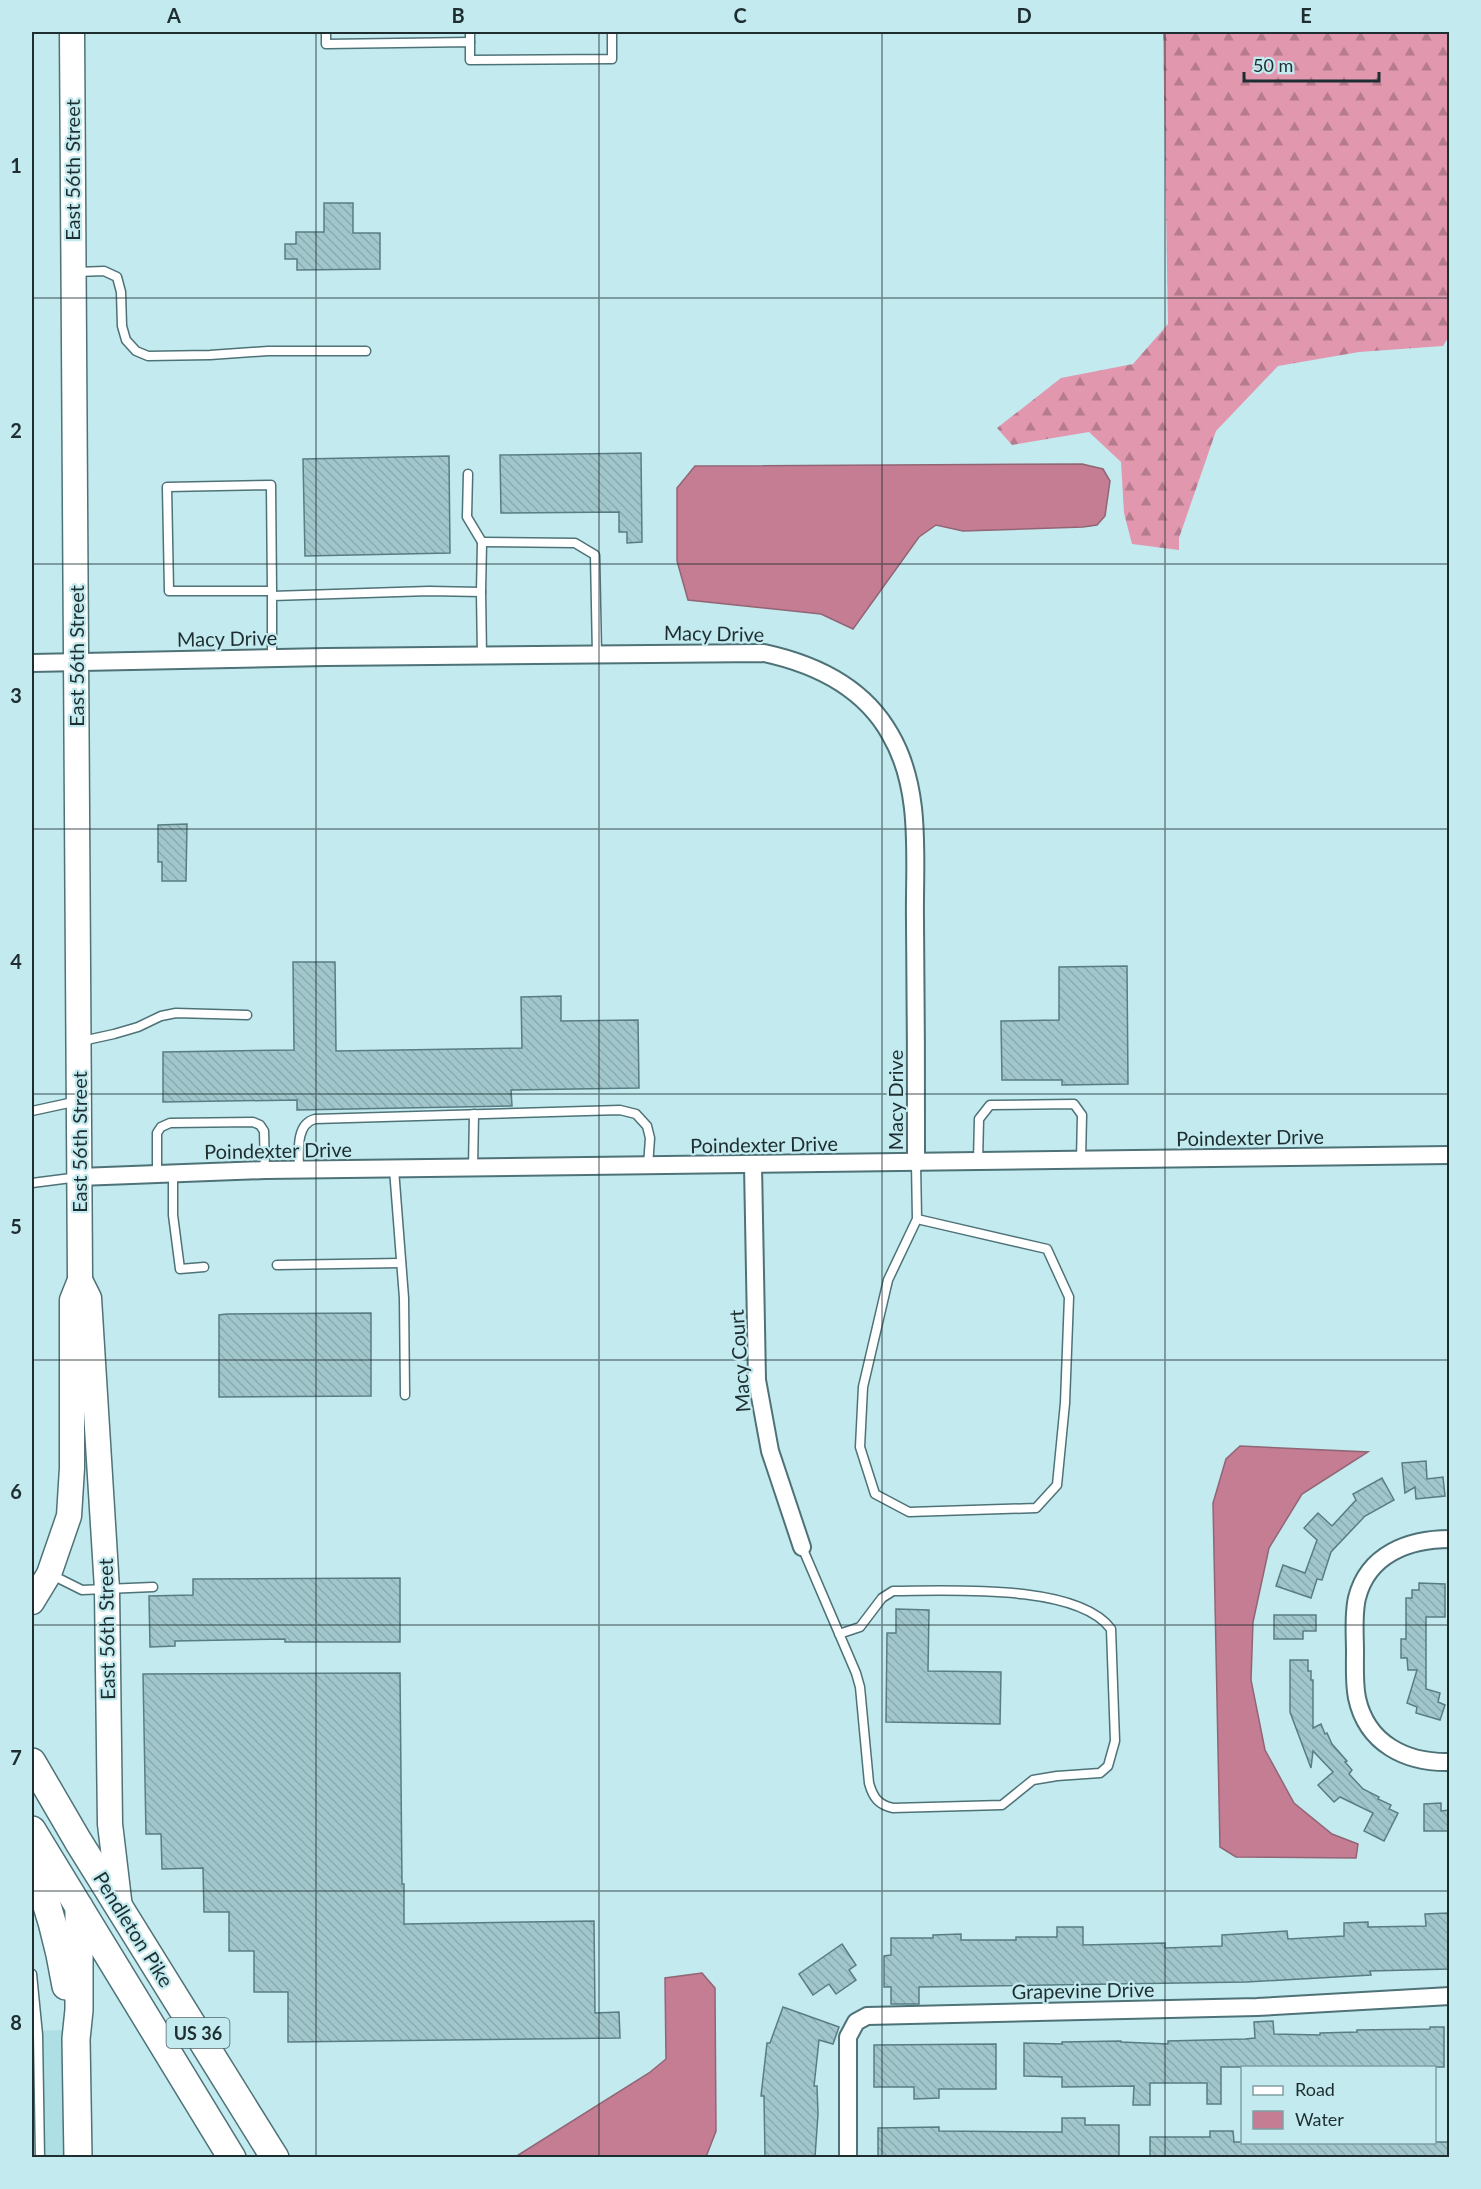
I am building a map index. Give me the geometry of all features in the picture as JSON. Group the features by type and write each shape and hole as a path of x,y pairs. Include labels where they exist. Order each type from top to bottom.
{"main road":[{"name":"East 56th Street","path":"32,1602 50,1574 69,1516 72,1468 72,1300 80,1280 72,32"},
{"name":"East 56th Street","path":"80,1280 89,1298 107,1589 110,1824 120,1908"},
{"name":"Pendleton Pike","path":"32,1762 275,2157"},
{"name":"Pendleton Pike","path":"32,1830 232,2157"},
{"path":"32,1863 56,1933 69,2014 76,2039"},
{"path":"78,2157 76,2039 79,2010 79,1906"}],"street":[{"name":"Macy Drive","path":"32,663 764,653 787,658 836,678 874,712 890,733 910,783 913,819 916,1163"},
{"name":"Poindexter Drive","path":"79,1177 265,1170 1449,1155"},
{"name":"Macy Court","path":"753,1165 757,1380 770,1451 802,1547"},
{"path":"1449,1539 1417,1541 1401,1546 1386,1555 1368,1574 1360,1589 1354,1614 1355,1682 1363,1715 1372,1730 1384,1743 1413,1759 1449,1762"},
{"name":"Grapevine Drive","path":"848,2157 848,2037 856,2022 867,2016 1257,2007 1449,1996"}],"lane":[{"path":"326,32 326,44 470,42"},
{"path":"470,32 471,60 612,59 612,32"},
{"path":"73,272 104,271 117,277 121,292 122,326 126,340 136,351 148,356 268,351 366,351"},
{"path":"468,474 468,517 482,542 482,656"},
{"path":"272,658 272,593 271,485 167,487 169,591 272,593 481,592"},
{"path":"482,542 575,543 595,555 597,655"},
{"path":"78,1041 138,1027 161,1016 247,1015"},
{"path":"32,1111 79,1101"},
{"path":"978,1162 979,1119 990,1105 1074,1104 1082,1115 1081,1161"},
{"path":"299,1170 302,1128 308,1121 315,1119 620,1110 636,1114 647,1126 650,1138 648,1166"},
{"path":"474,1114 474,1168"},
{"path":"204,1267 180,1269 173,1215 157,1133 161,1127 170,1123 253,1122 260,1125 264,1131 265,1170"},
{"path":"916,1163 917,1219 888,1280 863,1387 860,1447 875,1494 909,1512 1036,1508 1057,1485 1065,1403 1069,1297 1047,1249 917,1219"},
{"path":"394,1169 401,1263 405,1395"},
{"path":"32,1183 79,1177"},
{"path":"277,1265 401,1263"},
{"path":"802,1547 839,1634 856,1673 860,1687 869,1783 872,1793 881,1805 893,1808 1002,1805 1034,1780 1100,1773 1108,1766 1115,1741 1111,1629 1092,1611 1050,1598 1010,1593 893,1591 882,1598 860,1627 839,1634"},
{"path":"50,1574 82,1590 153,1587"},
{"path":"32,1974 38,2035 40,2157"}],"shaded area":[{"path":"62,2030 66,2157 32,2157 32,2031"}],"green space":[{"path":"1163,32 1450,32 1449,336 1443,346 1359,352 1278,366 1216,431 1179,538 1179,550 1132,544 1124,513 1121,462 1089,432 1012,445 997,428 1061,378 1133,364 1168,324"}],"water":[{"path":"1082,464 1103,469 1110,481 1105,516 1097,525 963,531 936,525 919,537 853,629 821,614 688,600 677,561 677,488 695,466"},
{"path":"1240,1446 1368,1452 1302,1494 1269,1548 1253,1622 1251,1680 1265,1750 1294,1803 1332,1834 1358,1844 1356,1858 1236,1857 1220,1847 1213,1503 1226,1459"},
{"path":"702,1973 715,1988 716,2131 706,2157 515,2157 649,2073 666,2059 665,1978"}],"building":[{"path":"324,203 353,203 353,233 380,233 380,269 297,270 297,259 285,259 285,244 296,244 296,232 324,232"},
{"path":"641,453 642,542 627,543 627,532 619,532 619,512 501,513 500,455"},
{"path":"449,456 450,553 305,556 303,459"},
{"path":"187,824 186,881 162,881 162,862 158,862 158,825"},
{"path":"293,962 335,962 336,1051 522,1048 521,997 561,996 561,1021 638,1020 639,1088 511,1090 512,1106 297,1110 297,1100 163,1102 163,1052 294,1050"},
{"path":"1127,966 1128,1084 1062,1085 1062,1080 1002,1080 1001,1021 1059,1020 1059,967"},
{"path":"371,1313 371,1396 219,1397 219,1315"},
{"path":"1426,1461 1427,1479 1443,1477 1445,1496 1416,1499 1415,1487 1405,1493 1402,1463"},
{"path":"1382,1478 1394,1500 1365,1516 1331,1552 1322,1580 1317,1579 1311,1598 1276,1586 1283,1565 1305,1573 1317,1540 1304,1528 1318,1513 1332,1526 1356,1500 1353,1494"},
{"path":"400,1578 400,1642 285,1642 285,1639 175,1641 175,1646 150,1647 149,1596 193,1595 193,1579"},
{"path":"1419,1583 1445,1584 1445,1617 1426,1617 1426,1689 1440,1693 1438,1702 1445,1705 1440,1720 1416,1713 1417,1707 1407,1703 1417,1670 1408,1670 1407,1658 1401,1658 1401,1639 1406,1639 1406,1598 1412,1598 1412,1590 1419,1590"},
{"path":"896,1609 929,1610 928,1671 1001,1672 1000,1724 886,1722 887,1633 896,1633"},
{"path":"1274,1615 1316,1615 1316,1631 1303,1631 1303,1639 1274,1639"},
{"path":"1290,1660 1308,1660 1308,1671 1311,1671 1311,1680 1313,1680 1313,1728 1321,1724 1332,1744 1347,1761 1345,1762 1352,1770 1349,1774 1363,1789 1391,1805 1389,1809 1398,1813 1384,1841 1364,1831 1373,1813 1340,1797 1334,1802 1318,1785 1333,1772 1313,1751 1311,1768 1290,1712"},
{"path":"400,1673 404,1924 594,1921 595,2013 619,2012 620,2038 288,2042 288,1992 254,1992 254,1951 229,1951 229,1912 204,1912 203,1868 162,1869 161,1834 146,1834 143,1674"},
{"path":"1441,1803 1441,1811 1449,1810 1449,1831 1424,1831 1424,1804"},
{"path":"1449,1913 1449,1969 1370,1971 1371,1975 1246,1982 919,1987 919,2004 891,2004 891,1987 884,1987 884,1956 891,1955 891,1938 933,1938 933,1935 961,1934 961,1940 1016,1940 1016,1937 1057,1937 1057,1927 1083,1927 1083,1945 1165,1943 1165,1948 1222,1946 1222,1935 1287,1931 1288,1939 1344,1936 1344,1923 1368,1922 1368,1927 1426,1926 1425,1914"},
{"path":"842,1944 856,1965 849,1970 856,1980 836,1994 829,1984 813,1995 799,1974"},
{"path":"783,2007 839,2027 833,2044 819,2040 814,2086 817,2086 818,2114 815,2157 765,2157 764,2096 761,2096 767,2043 770,2043"},
{"path":"1273,2021 1274,2034 1320,2035 1320,2033 1357,2032 1357,2030 1444,2027 1444,2067 1221,2067 1221,2104 1207,2104 1207,2083 1150,2083 1150,2105 1133,2105 1134,2086 1062,2087 1062,2077 1024,2076 1024,2043 1121,2041 1168,2044 1168,2041 1245,2039 1255,2038 1254,2022"},
{"path":"996,2044 996,2089 939,2089 939,2098 914,2099 914,2087 874,2087 874,2045"},
{"path":"1062,2118 1085,2118 1085,2125 1119,2125 1119,2157 878,2157 878,2128 939,2127 939,2131 1062,2132"},
{"path":"1210,2131 1233,2131 1234,2142 1241,2142 1241,2144 1436,2144 1436,2142 1449,2142 1449,2157 1150,2157 1150,2137 1210,2137"}]}
